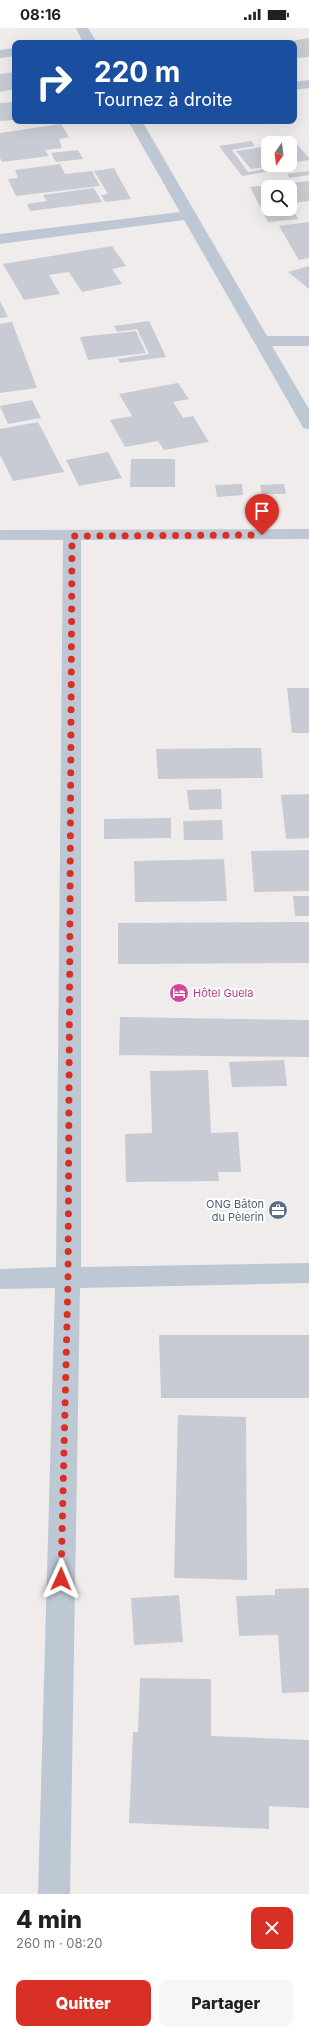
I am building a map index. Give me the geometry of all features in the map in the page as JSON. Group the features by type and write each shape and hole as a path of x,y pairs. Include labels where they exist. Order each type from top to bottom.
{"street":[{"path":"82,28 88,40"},
{"path":"0,54 12,52"},
{"path":"297,86 309,84"},
{"path":"137,124 309,424"},
{"path":"0,239 189,215"},
{"path":"262,342 309,341"},
{"path":"0,535 72,536 309,534"},
{"path":"54,1894 68,1279 72,536"},
{"path":"0,1279 68,1279 309,1273"}],"building":[{"path":"309,38 309,57 297,58 296,40"},
{"path":"12,72 12,90 0,92 0,74"},
{"path":"12,102 12,120 0,121 0,103"},
{"path":"61,124 69,137 59,139 62,148 45,150 49,156 2,162 0,158 0,133"},
{"path":"251,141 255,146 232,150 248,172 261,170 261,172 265,172 242,176 219,146"},
{"path":"297,144 309,158 309,160 297,162"},
{"path":"261,147 261,168 251,169 236,151"},
{"path":"78,150 83,159 56,162 51,153"},
{"path":"60,164 65,174 92,171 100,186 16,196 8,179 18,178 15,170"},
{"path":"114,168 131,199 105,202 101,195 108,194 94,171"},
{"path":"309,171 309,175 289,178 287,174"},
{"path":"309,181 309,201 297,202 297,182"},
{"path":"261,186 261,208 250,187"},
{"path":"94,188 102,202 30,211 27,204 47,201 43,195"},
{"path":"265,216 296,216 298,219 268,222"},
{"path":"309,222 309,258 299,260 279,226"},
{"path":"112,246 126,266 112,269 122,284 82,292 69,272 49,275 60,294 24,300 3,264"},
{"path":"309,266 309,289 288,272"},
{"path":"0,301 8,317 0,318"},
{"path":"149,321 166,357 120,363 118,359 149,354 137,329 117,332 114,326"},
{"path":"12,322 37,388 0,393 0,324"},
{"path":"136,331 146,353 88,360 80,337"},
{"path":"178,383 189,399 173,402 183,418 193,416 209,442 164,450 158,441 125,447 110,420 132,416 119,394"},
{"path":"32,400 41,418 8,424 0,406"},
{"path":"38,422 64,472 13,481 0,455 0,429"},
{"path":"108,452 122,478 79,486 66,460"},
{"path":"131,459 175,459 175,487 130,487"},
{"path":"242,484 243,495 217,497 215,485"},
{"path":"284,484 286,494 262,494 260,485"},
{"path":"287,688 309,688 309,733 292,733"},
{"path":"261,748 263,778 158,779 156,749"},
{"path":"221,789 222,809 189,810 187,790"},
{"path":"309,794 309,838 286,839 281,795"},
{"path":"171,818 171,838 104,839 104,819"},
{"path":"222,820 223,840 184,840 183,821"},
{"path":"309,850 309,891 254,892 251,851"},
{"path":"224,859 227,901 135,902 134,861"},
{"path":"293,896 309,896 309,916 295,916"},
{"path":"309,922 309,963 118,964 118,923"},
{"path":"120,1017 309,1020 309,1057 119,1055"},
{"path":"284,1060 287,1086 232,1087 229,1062"},
{"path":"208,1070 211,1133 238,1132 241,1172 218,1172 219,1181 126,1182 125,1134 152,1133 150,1071"},
{"path":"159,1335 309,1335 309,1398 161,1398"},
{"path":"178,1415 246,1417 247,1580 174,1578"},
{"path":"309,1588 309,1692 282,1693 278,1635 239,1636 236,1596 275,1595 275,1589"},
{"path":"179,1595 183,1642 134,1645 131,1598"},
{"path":"140,1678 211,1679 211,1736 309,1740 309,1808 269,1806 269,1829 129,1823 133,1732 138,1732"}],"place":[{"name":"Hôtel Guela","path":"179,993"},
{"name":"ONG Bâton du Pèlerin","path":"278,1210"}],"route":[{"path":"61,1579 68,1279 72,536 262,535"}]}
